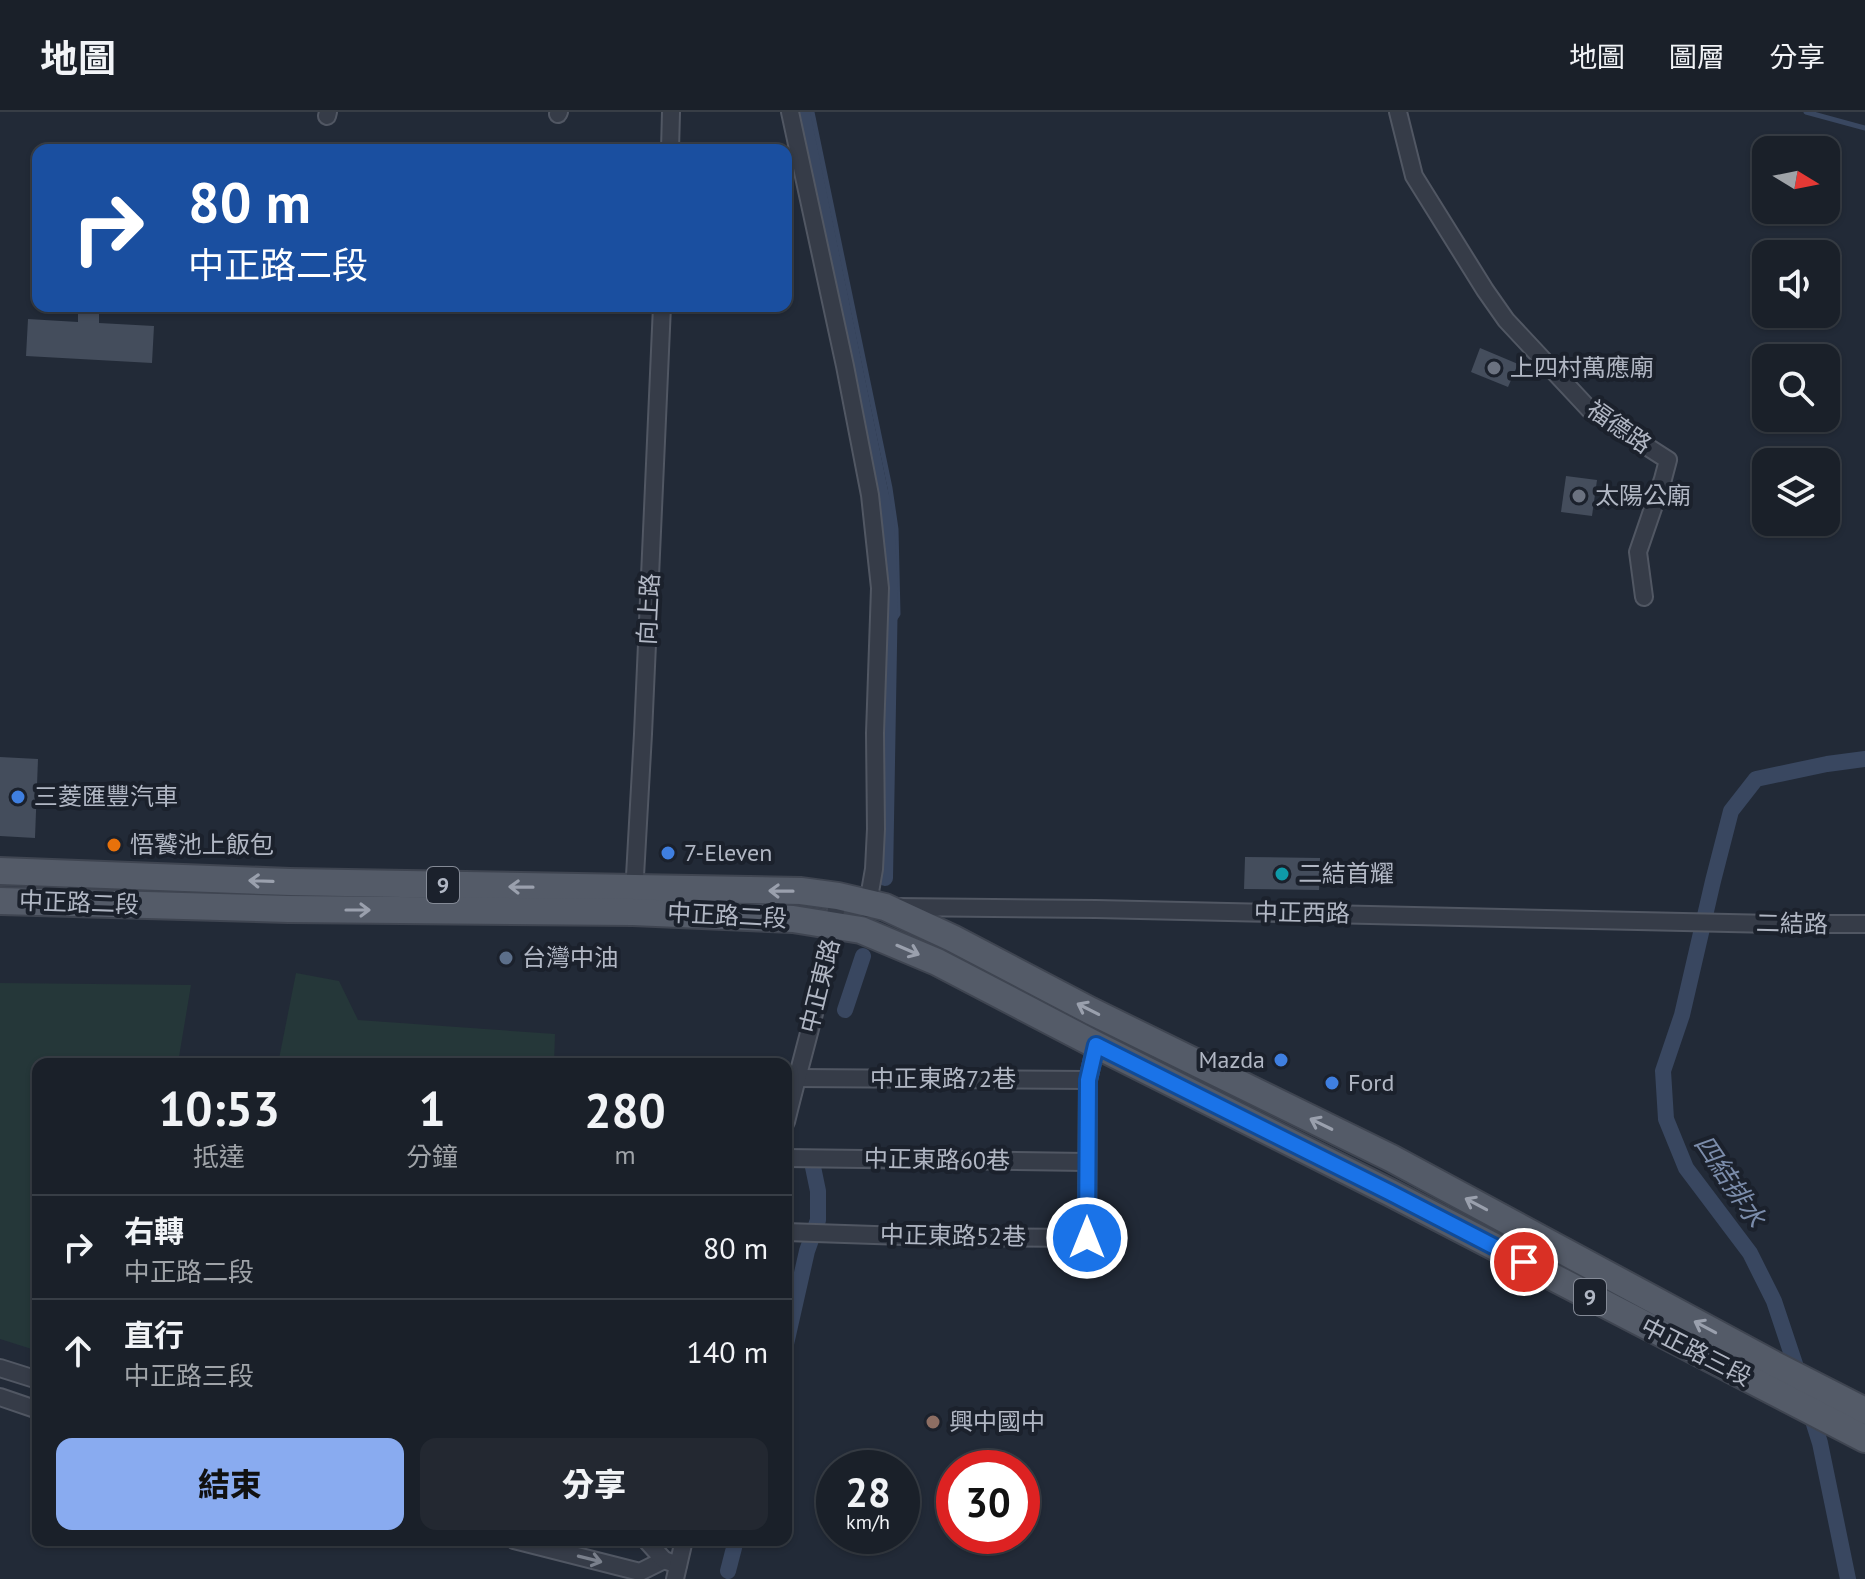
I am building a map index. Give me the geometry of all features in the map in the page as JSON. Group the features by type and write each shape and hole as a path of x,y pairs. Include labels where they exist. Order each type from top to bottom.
{"main road":[{"name":"中正路二段","path":"0,871 634,900 861,930 937,962 1391,1193"},
{"name":"中正路二段","path":"0,901 288,909 634,900 801,891 838,896 877,905 952,938 1091,1011 1391,1158"},
{"name":"中正路三段","path":"1391,1158 1865,1411"},
{"name":"中正路三段","path":"1391,1193 1865,1439"}],"street":[{"path":"670,144 671,112"},
{"name":"中正東路","path":"790,112 870,495 880,588 875,733 877,905 861,930"},
{"name":"福德路","path":"1398,112 1414,176 1506,320 1590,410 1668,460 1638,552 1644,597"},
{"name":"向上路","path":"634,900 662,312"},
{"name":"中正東路","path":"792,1098 834,925 838,896"},
{"name":"中正西路","path":"877,905 1720,922"},
{"name":"二結路","path":"1720,922 1865,924"},
{"path":"1087,1162 1088,1080 1096,1045"},
{"name":"中正東路72巷","path":"797,1078 1088,1080"},
{"name":"中正東路60巷","path":"792,1158 1087,1162"},
{"name":"中正東路52巷","path":"792,1232 1087,1238 1087,1162"},
{"path":"0,1368 32,1378"},
{"path":"0,1397 32,1408"},
{"path":"538,1546 640,1572 672,1568"},
{"path":"652,1546 672,1568"},
{"path":"672,1568 681,1546"}],"shaded area":[{"path":"296,973 339,981 358,1020 555,1034 554,1058 279,1058"},
{"path":"0,983 191,985 179,1057 183,1058 32,1058 32,1349 0,1339"}],"building":[{"path":"78,312 99,312 99,323 154,326 152,363 26,356 28,319 78,322"},
{"name":"上四村萬應廟","path":"1480,348 1518,364 1508,387 1471,372"},
{"name":"太陽公廟","path":"1566,476 1597,480 1592,516 1561,512"},
{"name":"三菱匯豐汽車","path":"0,757 38,759 35,838 0,836"},
{"name":"二結首耀","path":"1245,857 1320,858 1319,890 1244,889"}],"waterway":[{"path":"802,112 886,520 890,589 885,878"},
{"path":"812,112 896,529 898,614 894,620 892,724 887,724"},
{"path":"1806,112 1865,128"},
{"name":"四結排水","path":"1801,1382 1774,1301 1750,1253 1686,1168 1666,1119 1663,1071 1682,1015 1731,811 1756,779 1865,759"},
{"path":"845,1010 863,956"},
{"path":"792,1317 807,1251 818,1220 818,1191 813,1167"},
{"name":"四結排水","path":"1809,1408 1820,1443 1848,1579"},
{"path":"728,1571 734,1546"}],"place":[{"name":"上四村萬應廟","path":"1494,368"},
{"name":"太陽公廟","path":"1579,496"},
{"name":"三菱匯豐汽車","path":"18,797"},
{"name":"悟饕池上飯包","path":"114,845"},
{"name":"7-Eleven","path":"668,853"},
{"name":"二結首耀","path":"1282,874"},
{"name":"台灣中油","path":"506,958"},
{"name":"Mazda","path":"1281,1060"},
{"name":"Ford","path":"1332,1083"},
{"name":"興中國中","path":"933,1422"}],"route":[{"path":"1087,1238 1088,1080 1096,1045 1524,1262"}]}
